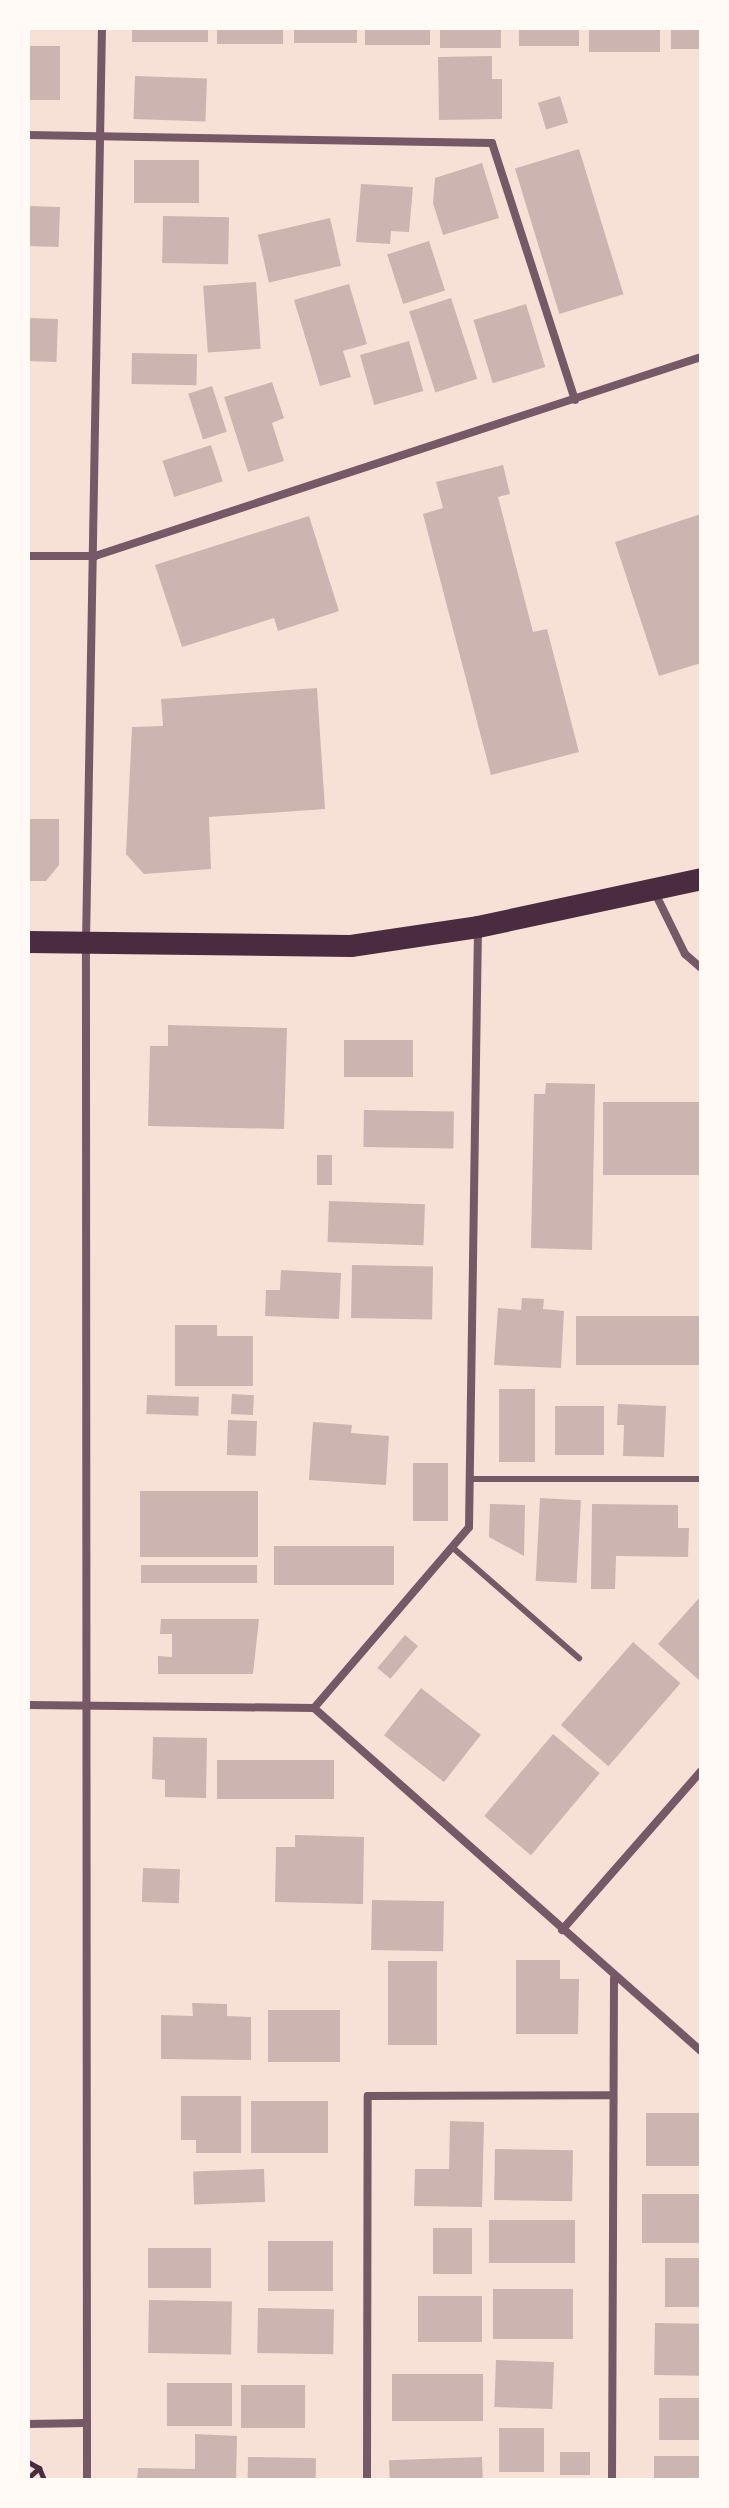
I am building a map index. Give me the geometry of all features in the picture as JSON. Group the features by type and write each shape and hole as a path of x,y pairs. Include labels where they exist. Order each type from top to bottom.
{"highway":[{"path":"28,942 351,946 478,927 655,893 701,879"}],"street":[{"path":"87,2480 84,1706 86,942 102,28"},
{"path":"28,135 492,143 575,400"},
{"path":"28,556 95,556 701,357"},
{"path":"655,893 685,954 701,968"},
{"path":"314,1708 469,1527 478,927"},
{"path":"28,1705 314,1708 614,1978 701,2051"},
{"path":"562,1930 701,1771"},
{"path":"612,2480 614,1978"},
{"path":"367,2480 368,2096 613,2095"},
{"path":"28,2424 87,2423"}],"lane":[{"path":"470,1479 701,1479"},
{"path":"452,1547 579,1658"}],"path":[{"path":"28,2462 39,2468 44,2480"},
{"path":"28,2478 39,2468"}],"building":[{"path":"132,28 208,28 208,42 132,42"},
{"path":"217,28 283,28 283,44 217,44"},
{"path":"294,28 357,28 357,43 294,43"},
{"path":"365,28 430,28 430,45 365,45"},
{"path":"440,28 501,28 501,48 440,48"},
{"path":"519,28 579,28 579,46 519,46"},
{"path":"589,28 660,28 660,52 589,52"},
{"path":"671,28 701,28 701,49 671,49"},
{"path":"28,46 60,46 60,100 28,100"},
{"path":"492,56 492,79 502,79 502,119 439,120 438,57"},
{"path":"135,76 207,79 205,121 133,119"},
{"path":"560,96 568,123 546,130 538,103"},
{"path":"579,149 623,294 559,314 515,169"},
{"path":"134,160 199,160 199,203 134,203"},
{"path":"482,163 499,218 443,235 433,203 435,178"},
{"path":"361,184 413,187 409,232 391,231 390,244 356,242"},
{"path":"28,206 60,207 59,247 28,246"},
{"path":"163,216 229,217 228,264 162,263"},
{"path":"330,218 341,266 269,282 258,235"},
{"path":"429,241 445,290 403,304 387,255"},
{"path":"256,282 261,349 208,353 203,286"},
{"path":"349,284 367,344 343,351 351,377 320,386 294,300"},
{"path":"451,298 477,379 435,392 409,312"},
{"path":"526,304 545,367 493,383 473,320"},
{"path":"28,318 58,319 56,362 28,361"},
{"path":"409,341 423,391 374,405 360,355"},
{"path":"132,353 197,354 196,385 131,384"},
{"path":"272,382 284,418 272,423 284,461 248,472 224,397"},
{"path":"212,386 227,432 203,439 188,394"},
{"path":"211,445 223,481 174,497 162,461"},
{"path":"503,465 510,494 498,497 533,632 547,629 579,752 491,775 423,514 443,508 436,482"},
{"path":"701,514 701,663 659,676 615,542"},
{"path":"309,516 339,611 278,631 274,618 182,647 155,565"},
{"path":"317,688 325,809 209,817 211,869 144,874 126,854 132,727 163,726 161,699"},
{"path":"28,819 59,819 59,865 46,881 28,881"},
{"path":"168,1025 287,1028 284,1129 148,1126 150,1046 168,1046"},
{"path":"344,1040 413,1040 413,1077 344,1077"},
{"path":"546,1083 595,1084 592,1250 531,1248 534,1094 545,1094"},
{"path":"603,1102 701,1102 701,1175 603,1175"},
{"path":"364,1110 454,1112 453,1149 363,1147"},
{"path":"317,1155 332,1155 332,1185 317,1185"},
{"path":"329,1201 425,1204 424,1245 328,1242"},
{"path":"352,1265 433,1266 432,1319 351,1318"},
{"path":"281,1270 341,1273 339,1319 265,1316 266,1290 280,1290"},
{"path":"522,1298 544,1299 543,1309 564,1311 561,1368 494,1365 498,1308 521,1310"},
{"path":"576,1316 701,1316 701,1365 576,1365"},
{"path":"175,1325 217,1325 217,1336 253,1336 253,1386 175,1386"},
{"path":"499,1389 535,1389 535,1462 499,1462"},
{"path":"232,1394 254,1395 253,1415 231,1414"},
{"path":"147,1395 199,1397 198,1416 146,1414"},
{"path":"618,1404 666,1406 664,1457 623,1456 624,1425 617,1425"},
{"path":"555,1406 604,1406 604,1455 555,1455"},
{"path":"228,1420 257,1421 256,1456 227,1455"},
{"path":"313,1422 352,1425 351,1433 389,1436 386,1485 309,1480"},
{"path":"413,1463 448,1463 448,1521 413,1521"},
{"path":"140,1491 258,1491 258,1557 140,1557"},
{"path":"540,1498 581,1500 577,1583 536,1581"},
{"path":"490,1504 525,1505 524,1556 489,1537"},
{"path":"592,1504 678,1505 678,1528 689,1528 688,1557 616,1556 615,1589 591,1589"},
{"path":"274,1546 394,1546 394,1585 274,1585"},
{"path":"141,1565 257,1565 257,1583 141,1583"},
{"path":"701,1596 701,1678 699,1680 658,1644"},
{"path":"161,1619 259,1619 253,1674 158,1674 158,1656 172,1657 172,1634 160,1634"},
{"path":"405,1635 418,1646 390,1679 377,1668"},
{"path":"633,1642 681,1683 608,1766 561,1725"},
{"path":"421,1688 481,1735 444,1782 384,1735"},
{"path":"553,1734 600,1773 531,1855 484,1816"},
{"path":"153,1737 207,1738 206,1798 165,1797 165,1780 152,1779"},
{"path":"217,1760 334,1760 334,1799 217,1799"},
{"path":"295,1835 364,1837 363,1904 275,1902 276,1847 295,1847"},
{"path":"143,1868 180,1869 179,1903 142,1902"},
{"path":"372,1900 444,1901 443,1951 371,1950"},
{"path":"516,1960 560,1960 560,1979 579,1979 578,2034 516,2034"},
{"path":"388,1961 437,1961 437,2045 388,2045"},
{"path":"192,2003 227,2004 227,2016 251,2017 251,2060 161,2059 161,2015 193,2016"},
{"path":"268,2010 340,2010 340,2062 268,2062"},
{"path":"181,2096 241,2096 241,2153 196,2153 196,2140 181,2140"},
{"path":"251,2101 328,2101 328,2153 251,2153"},
{"path":"646,2113 701,2113 701,2166 646,2166"},
{"path":"450,2121 484,2122 482,2207 414,2206 415,2169 449,2169"},
{"path":"495,2149 573,2150 572,2201 494,2200"},
{"path":"264,2169 265,2202 194,2204 193,2171"},
{"path":"642,2194 701,2194 701,2243 642,2243"},
{"path":"489,2220 575,2220 575,2263 489,2263"},
{"path":"433,2228 472,2228 472,2274 433,2274"},
{"path":"268,2241 333,2241 333,2291 268,2291"},
{"path":"148,2248 211,2248 211,2288 148,2288"},
{"path":"665,2258 701,2258 701,2307 665,2307"},
{"path":"493,2289 573,2289 573,2339 493,2339"},
{"path":"418,2296 482,2296 482,2342 418,2342"},
{"path":"149,2300 232,2301 231,2354 148,2353"},
{"path":"258,2308 334,2309 333,2354 257,2353"},
{"path":"655,2323 701,2324 700,2376 654,2375"},
{"path":"496,2360 554,2362 552,2409 494,2407"},
{"path":"392,2374 483,2374 483,2421 392,2421"},
{"path":"167,2383 232,2383 232,2426 167,2426"},
{"path":"241,2385 305,2385 305,2428 241,2428"},
{"path":"659,2398 701,2398 701,2440 659,2440"},
{"path":"499,2428 544,2428 544,2472 499,2472"},
{"path":"195,2434 237,2436 236,2480 137,2480 138,2468 195,2469"},
{"path":"560,2452 590,2452 590,2475 560,2475"},
{"path":"654,2456 701,2456 701,2480 654,2480"},
{"path":"248,2457 316,2458 316,2480 248,2480"},
{"path":"482,2457 483,2480 390,2480 389,2460"}]}
